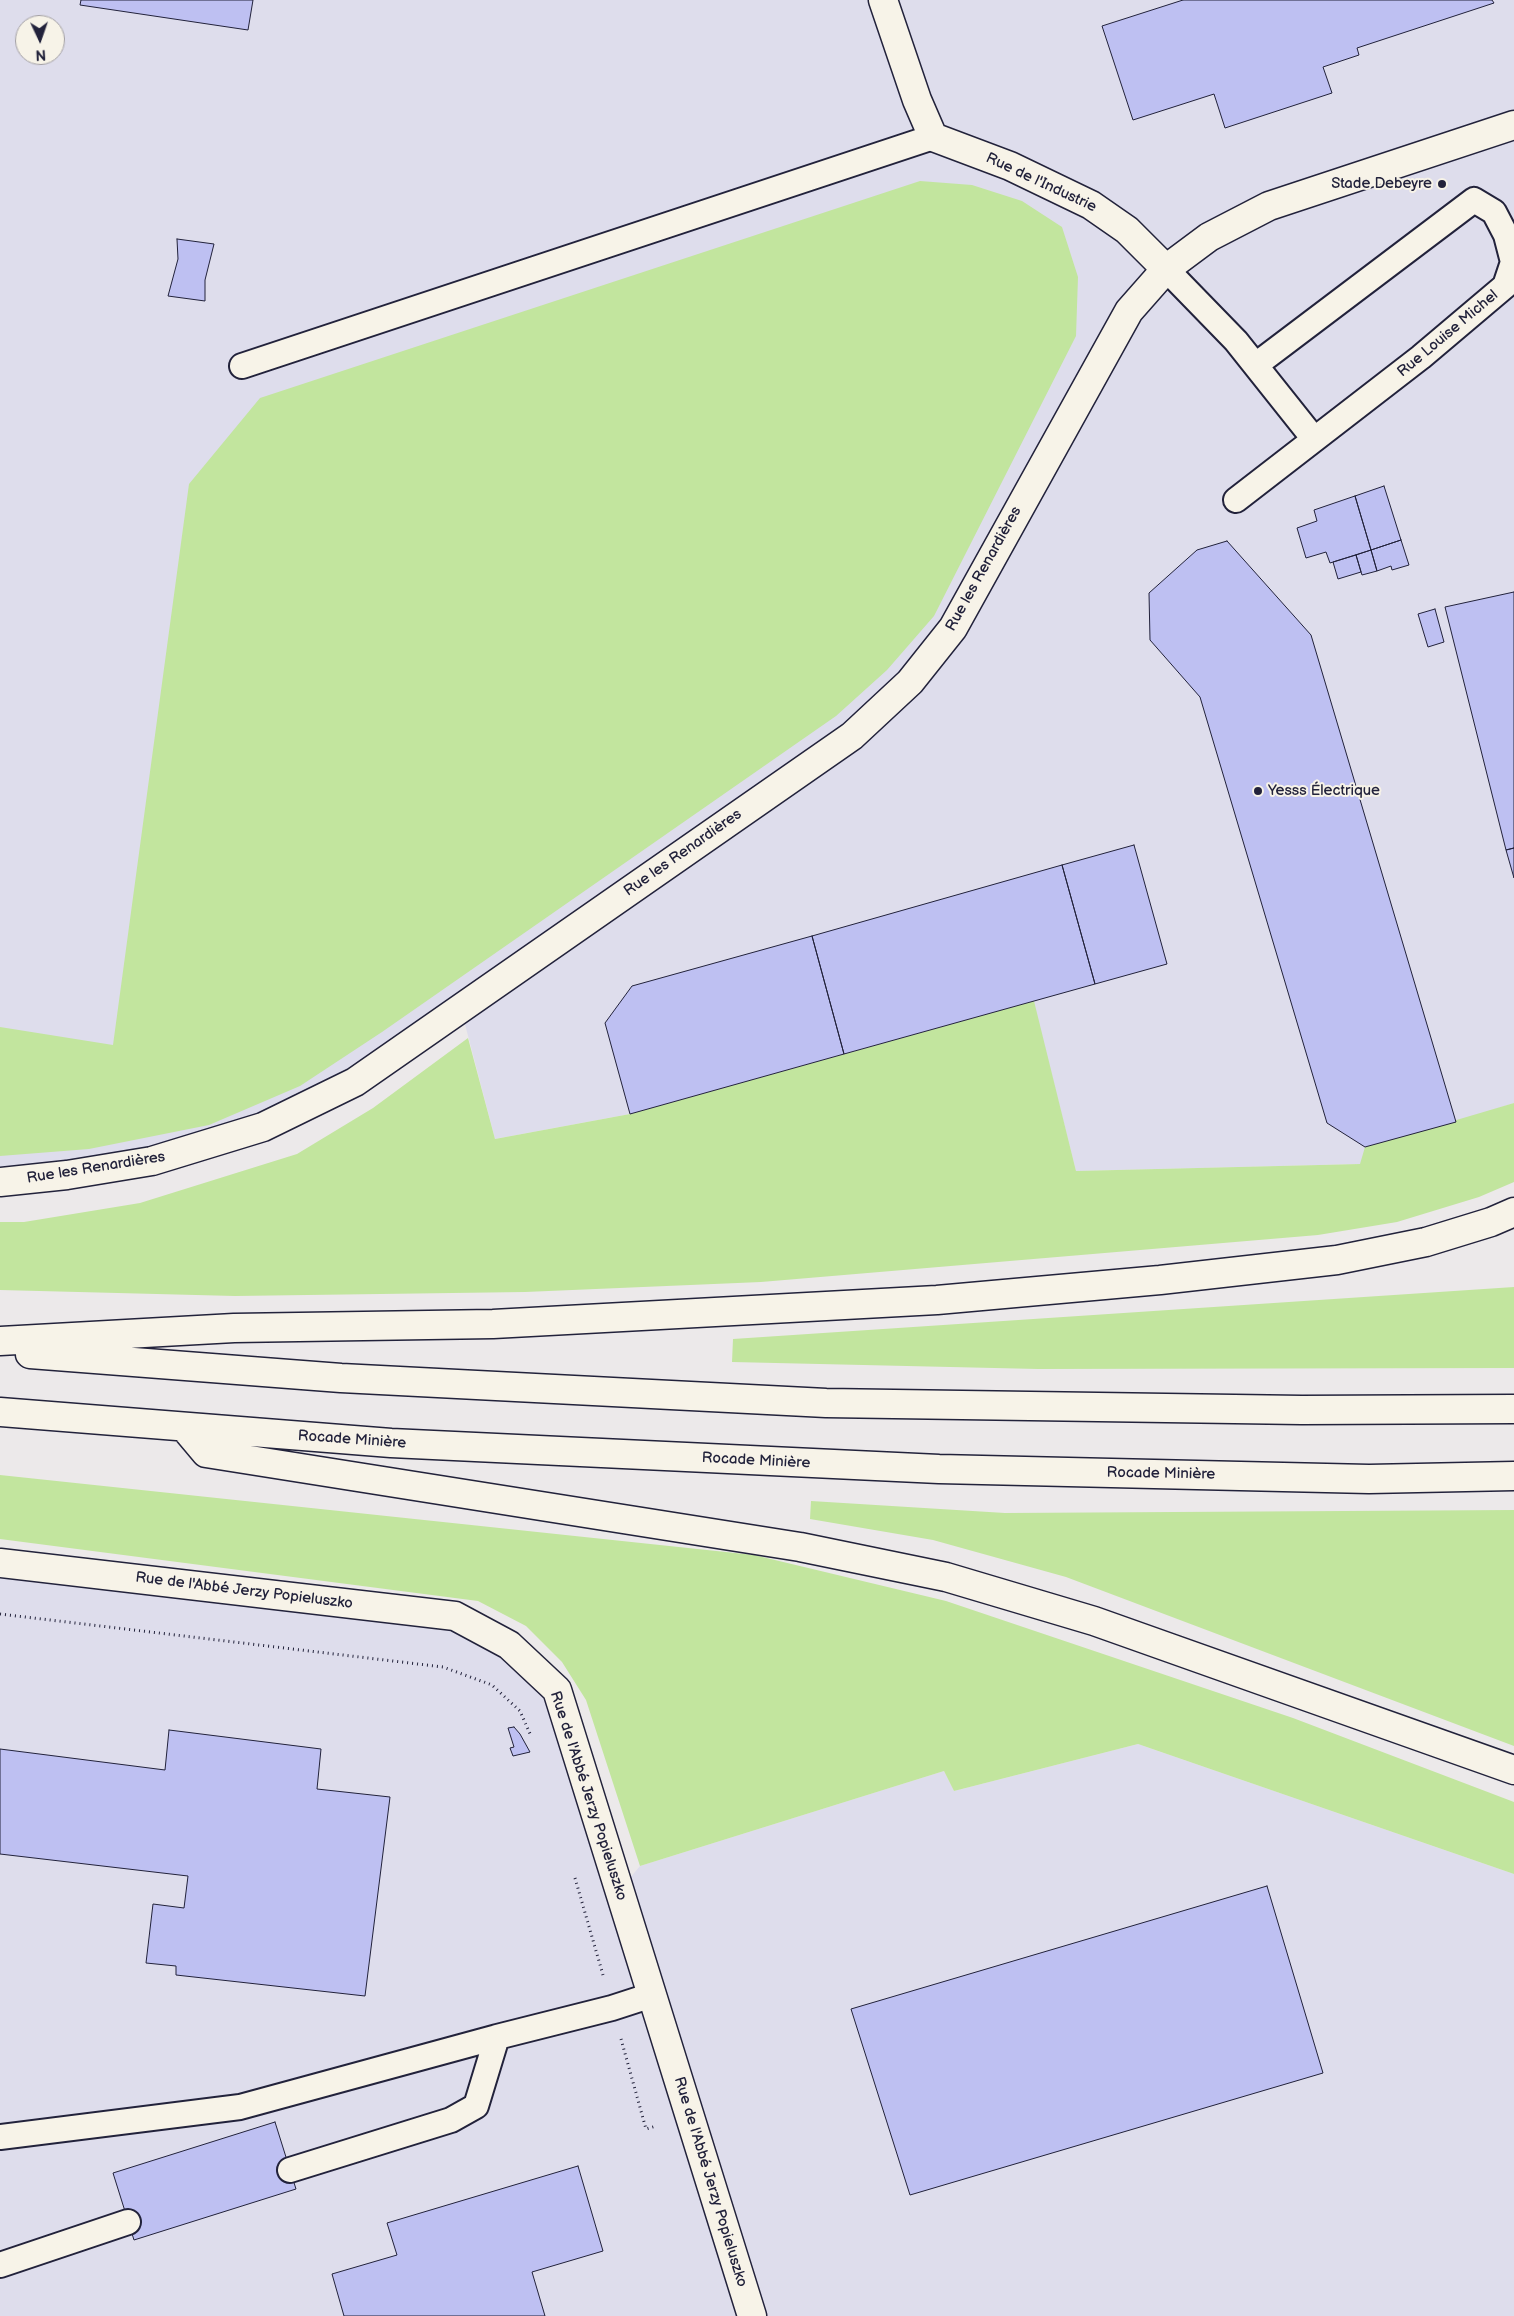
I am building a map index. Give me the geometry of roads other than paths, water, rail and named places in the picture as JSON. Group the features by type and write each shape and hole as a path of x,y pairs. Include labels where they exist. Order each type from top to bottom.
{"main road":[{"path":"884,0 917,100 933,137"},
{"path":"1166,269 1209,237 1269,206 1514,125"},
{"name":"Rue de l'Industrie","path":"933,137 1010,166 1092,205 1127,230 1166,269"},
{"name":"Rue les Renardières","path":"0,1182 66,1176 152,1161 263,1127 355,1082 852,736 910,682 952,628 1105,351 1129,311 1166,269"},
{"path":"0,1341 234,1328 494,1324 957,1299 1160,1280 1337,1260 1426,1242 1491,1222 1514,1212"},
{"path":"0,1352 341,1378 826,1403 1302,1410 1514,1409"},
{"name":"Rocade Minière","path":"0,1412 391,1443 939,1469 1369,1479 1514,1476"},
{"path":"185,1428 206,1453 800,1547 946,1577 1094,1621 1514,1770"},
{"name":"Rue de l'Abbé Jerzy Popieluszko","path":"0,1563 455,1616 508,1644 556,1690 752,2316"}],"lane":[{"path":"242,366 933,137"},
{"name":"Rue Louise Michel","path":"1236,500 1421,357 1505,286 1513,262 1506,235 1494,212 1474,200 1257,364"},
{"path":"1166,269 1257,364 1314,439"},
{"path":"0,2136 240,2108 498,2037 612,2008 652,1995"},
{"path":"290,2170 451,2120 476,2106 498,2037"},
{"path":"0,2265 128,2222"}],"place":[{"name":"Stade Debeyre","path":"1442,184"},
{"name":"Yesss Électrique","path":"1258,791"}]}
